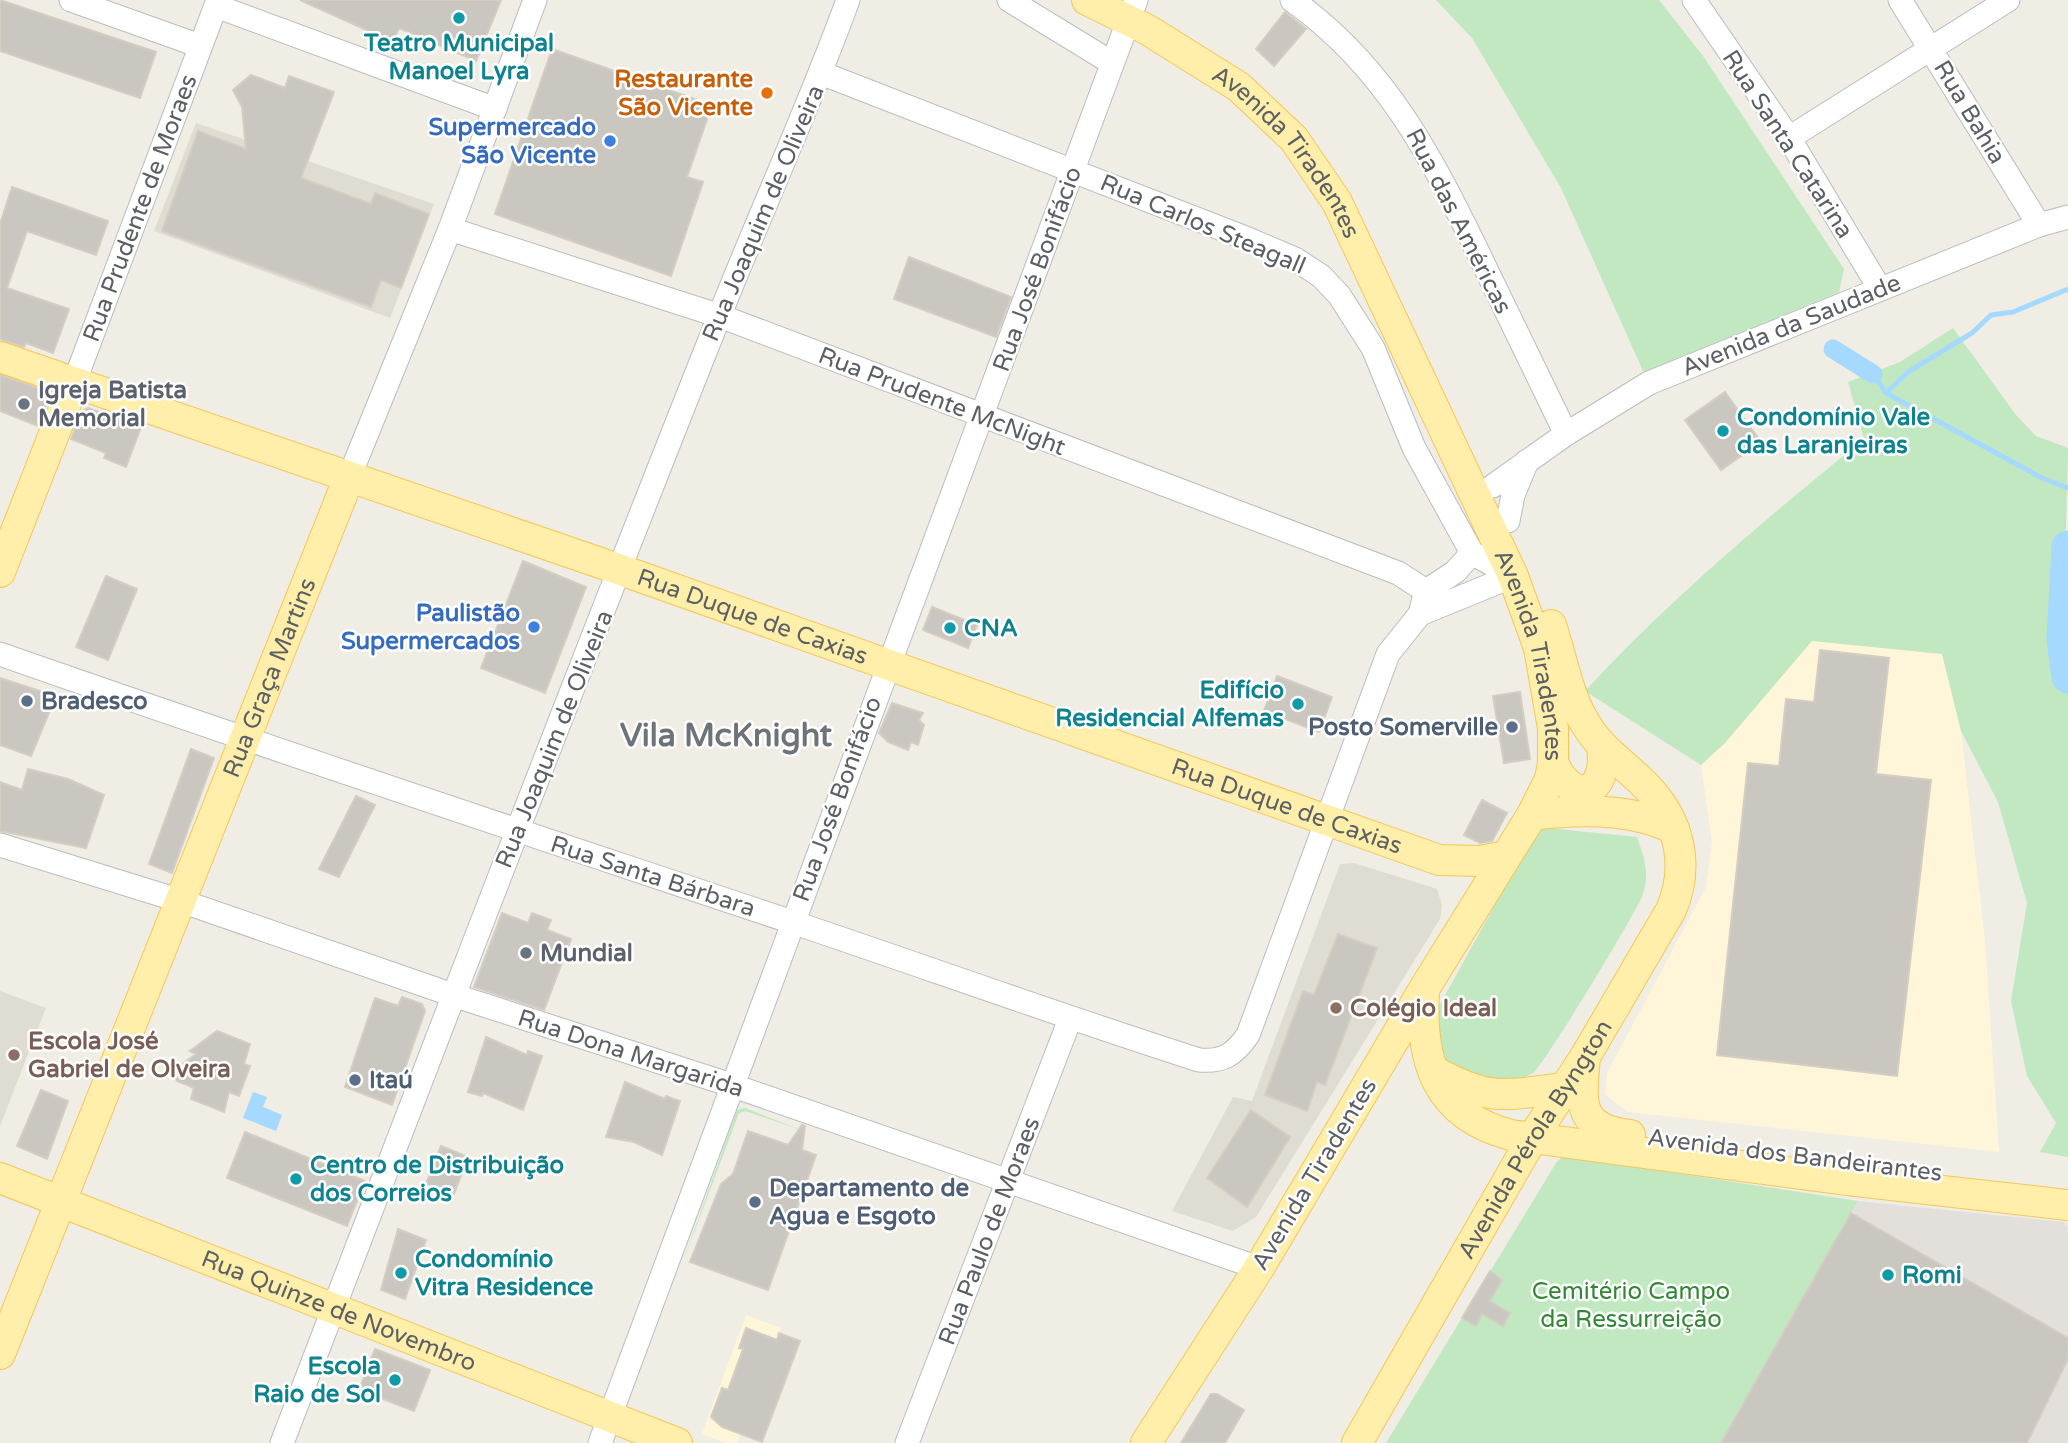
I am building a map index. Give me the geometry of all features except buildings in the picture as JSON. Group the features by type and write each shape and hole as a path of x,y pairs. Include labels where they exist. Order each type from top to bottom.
{"main road":[{"name":"Avenida Tiradentes","path":"1087,0 1133,6 1216,47 1250,72 1289,107 1332,159 1373,228 1495,507 1548,617 1576,708 1602,747 1653,794 1674,828"},
{"name":"Rua Duque de Caxias","path":"0,357 348,480 621,570 1438,860 1480,861 1506,856"},
{"name":"Rua Prudente de Moraes","path":"0,572 74,383"},
{"name":"Rua Graça Martins","path":"0,1354 348,480"},
{"name":"Avenida Tiradentes","path":"1146,1443 1259,1268 1424,989 1532,815 1550,779 1553,763 1548,690 1530,618 1513,576 1495,507"},
{"path":"1553,763 1561,779 1571,789 1580,791 1595,785 1601,776 1605,764 1602,747"},
{"path":"1532,815 1551,812 1637,815 1674,828"},
{"name":"Avenida Pérola Byngton","path":"1357,1443 1532,1137 1585,1057 1671,910 1681,888 1682,860 1674,828"},
{"name":"Avenida dos Bandeirantes","path":"1424,989 1423,1040 1437,1084 1462,1112 1487,1129 1854,1181 2068,1205"},
{"name":"Avenida dos Bandeirantes","path":"1585,1057 1583,1089 1588,1118 1598,1128 1611,1133 2068,1188"},
{"path":"1431,1069 1467,1089 1489,1095 1562,1088"},
{"name":"Rua Quinze de Novembro","path":"0,1178 334,1308 606,1430 677,1443"}],"street":[{"path":"71,0 200,46"},
{"name":"Rua Graça Martins","path":"348,480 450,229 535,0"},
{"name":"Rua Joaquim de Oliveira","path":"282,1443 516,832 848,0"},
{"path":"1009,0 1112,63"},
{"name":"Rua das Américas","path":"1292,0 1354,51 1396,103 1436,166 1566,434"},
{"name":"Rua Santa Catarina","path":"1694,0 1789,138 1880,289"},
{"name":"Rua Bahia","path":"1900,0 2039,225"},
{"path":"1789,138 2008,0"},
{"path":"217,3 495,108"},
{"name":"Rua Prudente de Moraes","path":"74,383 217,3"},
{"name":"Rua José Bonifácio","path":"606,1430 791,922 1133,6"},
{"name":"Rua Carlos Steagall","path":"821,73 1074,169 1248,239 1295,259 1321,276 1345,303 1373,348 1414,448 1472,553"},
{"name":"Avenida da Saudade","path":"1495,507 1527,460 1649,383 2039,225 2068,217"},
{"name":"Rua Prudente McNight","path":"450,229 720,316 1398,573 1426,592"},
{"path":"1495,507 1513,495 1527,460"},
{"path":"1328,821 1388,654 1420,614 1426,592 1455,572 1472,553 1513,576"},
{"path":"1420,614 1513,576"},
{"name":"Rua Santa Bárbara","path":"0,654 244,740 791,922 1070,1019 1199,1060 1213,1061 1228,1057 1248,1035 1328,821"},
{"name":"Rua Dona Margarida","path":"0,845 181,901 453,995 732,1085 1259,1268"},
{"name":"Rua Paulo de Moraes","path":"907,1443 1070,1019"}],"shaded area":[{"path":"196,123 434,204 390,318 154,231"},
{"path":"1812,640 1942,654 1961,731 1985,941 1999,1152 1628,1112 1605,1094 1607,1073 1706,887 1712,842 1701,765 1725,743"},
{"name":"Colégio Ideal","path":"1354,863 1437,889 1442,905 1440,919 1256,1217 1233,1231 1172,1211 1233,1097 1252,1101 1340,864"},
{"name":"Escola José Gabriel de Olveira","path":"0,991 46,1008 0,1126"},
{"name":"Romi","path":"1858,1201 2064,1222 2068,1228 2068,1443 1721,1443"},
{"path":"746,1315 781,1328 737,1443 725,1443 702,1434"}],"green space":[{"path":"1436,0 1659,0 1703,56 1844,269 1839,292 1644,373 1561,188 1472,38"},
{"path":"1953,328 2016,415 2036,436 2068,448 2063,639 2068,677 2068,1157 2040,1152 2056,1123 2027,1076 2011,1001 2027,903 1998,802 1961,731 1942,654 1812,641 1725,743 1701,765 1585,691 1685,592 1864,439 1848,382 1900,362"},
{"path":"1538,827 1637,837 1646,872 1643,894 1590,987 1533,1073 1508,1081 1464,1080 1439,1053 1427,1028"},
{"path":"745,1108 801,1130 745,1111 739,1113 683,1262 737,1110"},
{"name":"Cemitério Campo da Ressurreição","path":"1563,1156 1858,1201 1720,1443 1386,1443 1556,1163"}],"water":[{"path":"253,1092 267,1097 263,1107 282,1115 276,1131 243,1118"}],"waterway":[{"path":"1886,393 1908,372 1972,333 1991,315 2013,312 2068,289"},
{"path":"1833,349 1873,374 1886,393 2042,478 2068,488"},
{"path":"1833,349 1873,374"},
{"path":"2068,547 2063,639 2068,677"}],"place":[{"name":"Teatro Municipal Manoel Lyra","path":"459,18"},
{"name":"Restaurante São Vicente","path":"767,93"},
{"name":"Supermercado São Vicente","path":"610,141"},
{"name":"Igreja Batista Memorial","path":"24,404"},
{"name":"Condomínio Vale das Laranjeiras","path":"1723,431"},
{"name":"Paulistão Supermercados","path":"534,627"},
{"name":"CNA","path":"950,628"},
{"name":"Bradesco","path":"27,701"},
{"name":"Edifício Residencial Alfemas","path":"1298,704"},
{"name":"Posto Somerville","path":"1512,727"},
{"name":"Mundial","path":"526,953"},
{"name":"Colégio Ideal","path":"1336,1008"},
{"name":"Escola José Gabriel de Olveira","path":"14,1055"},
{"name":"Itaú","path":"355,1080"},
{"name":"Centro de Distribuição dos Correios","path":"296,1179"},
{"name":"Departamento de Agua e Esgoto","path":"755,1202"},
{"name":"Condomínio Vitra Residence","path":"401,1273"},
{"name":"Romi","path":"1888,1275"},
{"name":"Escola Raio de Sol","path":"395,1380"}],"district":[{"name":"Vila McKnight","path":"726,735"}]}
